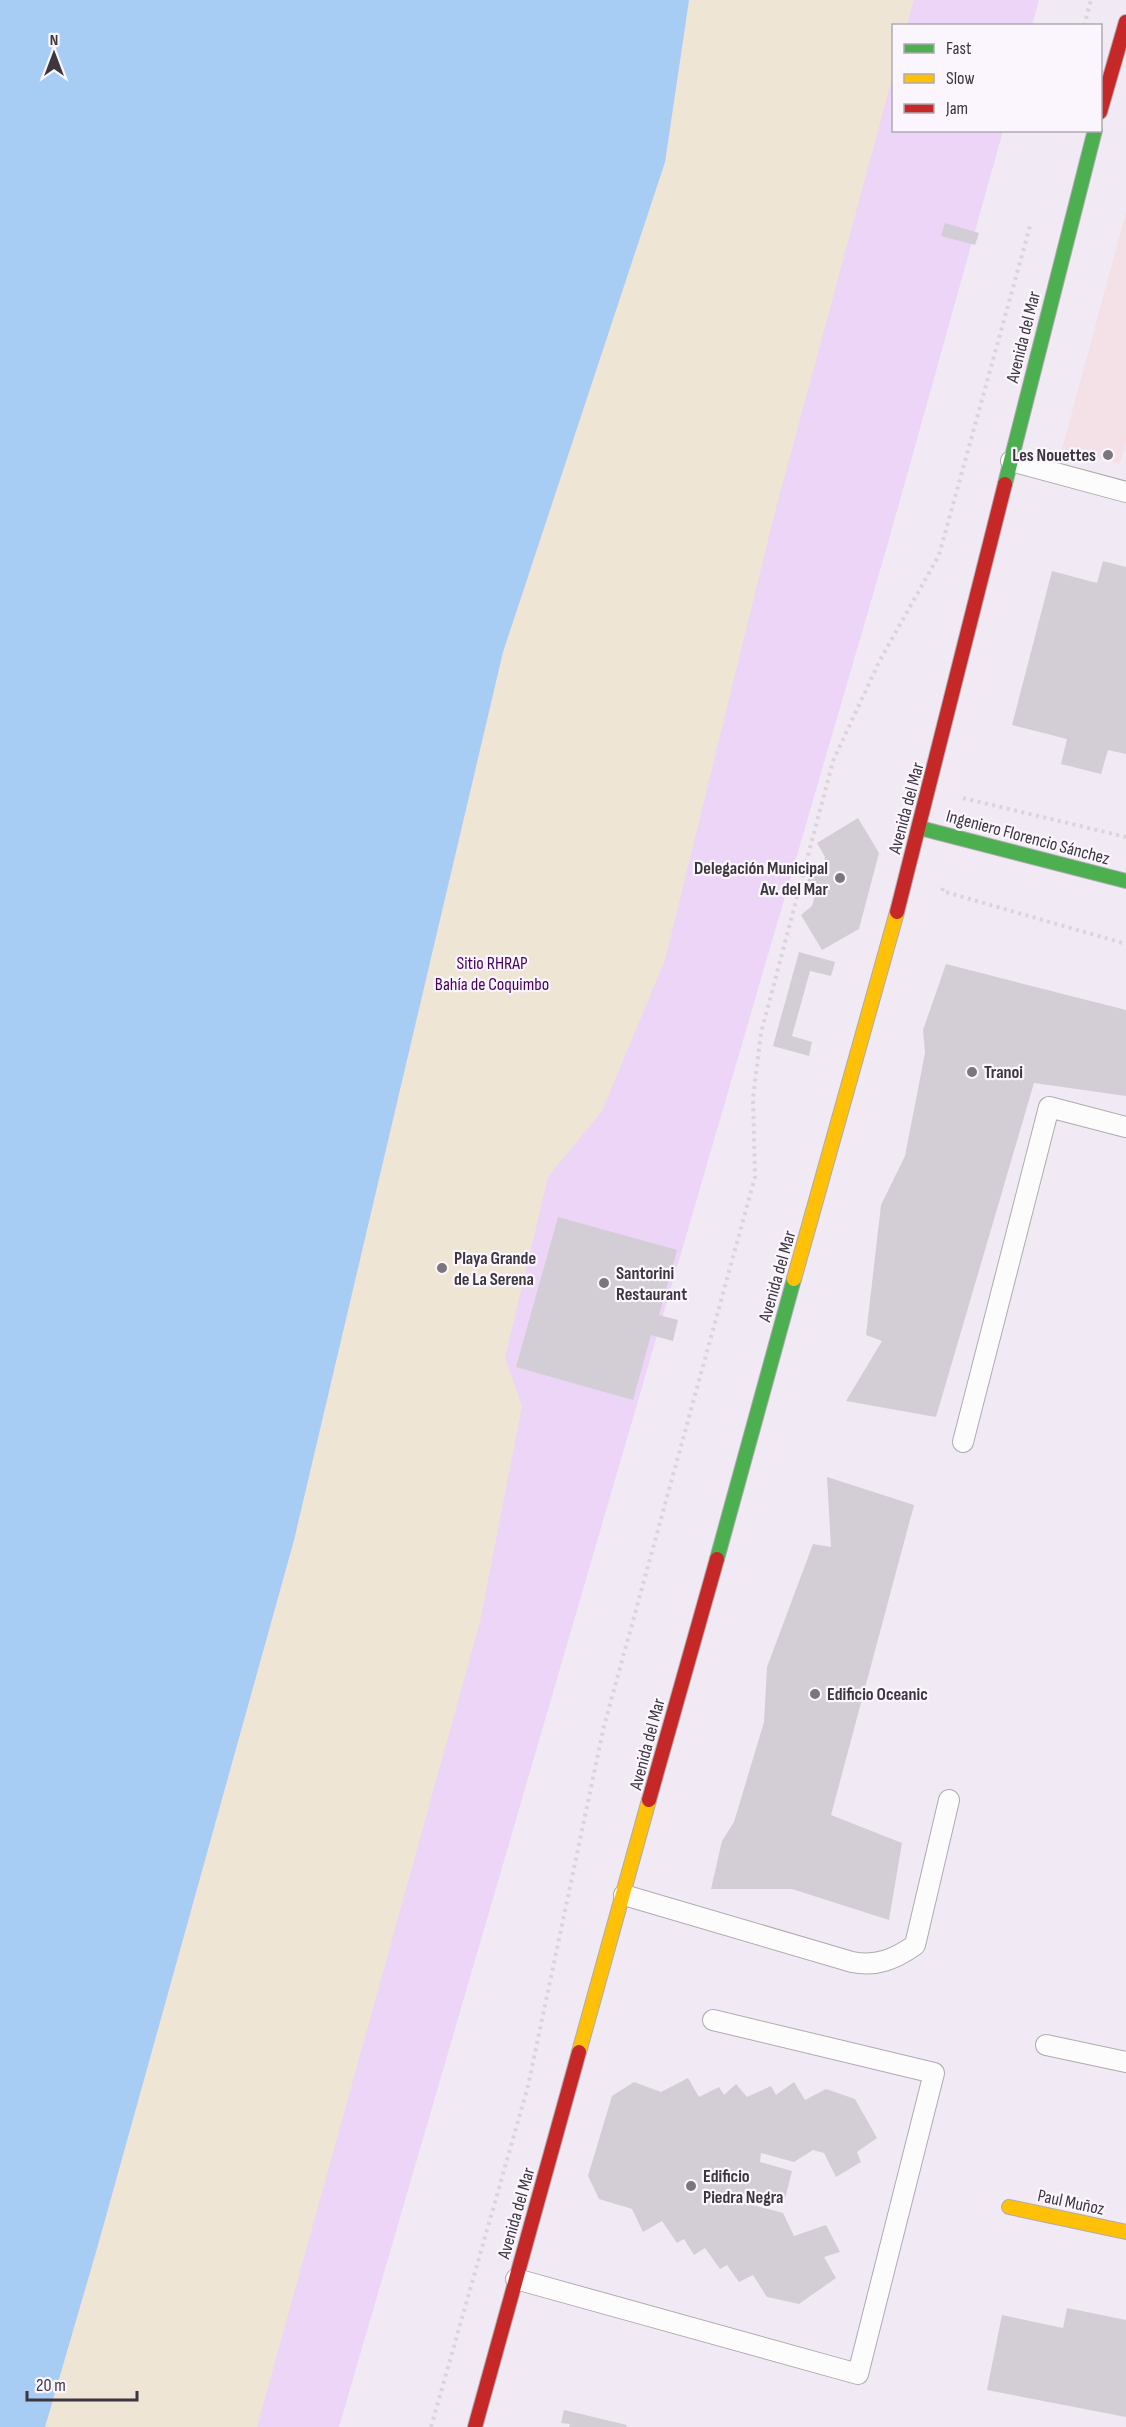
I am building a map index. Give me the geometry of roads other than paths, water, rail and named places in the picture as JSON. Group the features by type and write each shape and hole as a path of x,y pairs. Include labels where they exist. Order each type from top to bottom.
{"main road":[{"path":"1102,108 1126,22"},
{"name":"Avenida del Mar","path":"475,2427 920,828 1094,132"},
{"name":"Ingeniero Florencio Sánchez","path":"920,828 1126,881"},
{"name":"Paul Muñoz","path":"1009,2207 1126,2232"}],"lane":[{"path":"1011,461 1126,492"},
{"path":"963,1442 1048,1107 1126,1127"},
{"path":"624,1895 852,1962 865,1964 890,1960 915,1945 949,1800"},
{"path":"516,2279 858,2373 934,2073 713,2020"},
{"path":"1046,2045 1126,2062"}],"water":[{"path":"0,0 689,0 665,162 503,652 294,1540 98,2245 45,2427 0,2427"}],"place":[{"name":"Les Nouettes","path":"1108,455"},
{"name":"Delegación Municipal Av. del Mar","path":"840,878"},
{"name":"Tranoi","path":"972,1072"},
{"name":"Playa Grande de La Serena","path":"442,1268"},
{"name":"Santorini Restaurant","path":"604,1283"},
{"name":"Edificio Oceanic","path":"815,1694"},
{"name":"Edificio Piedra Negra","path":"691,2186"}],"park label":[{"name":"Sitio RHRAP Bahía de Coquimbo","path":"492,973"}]}
